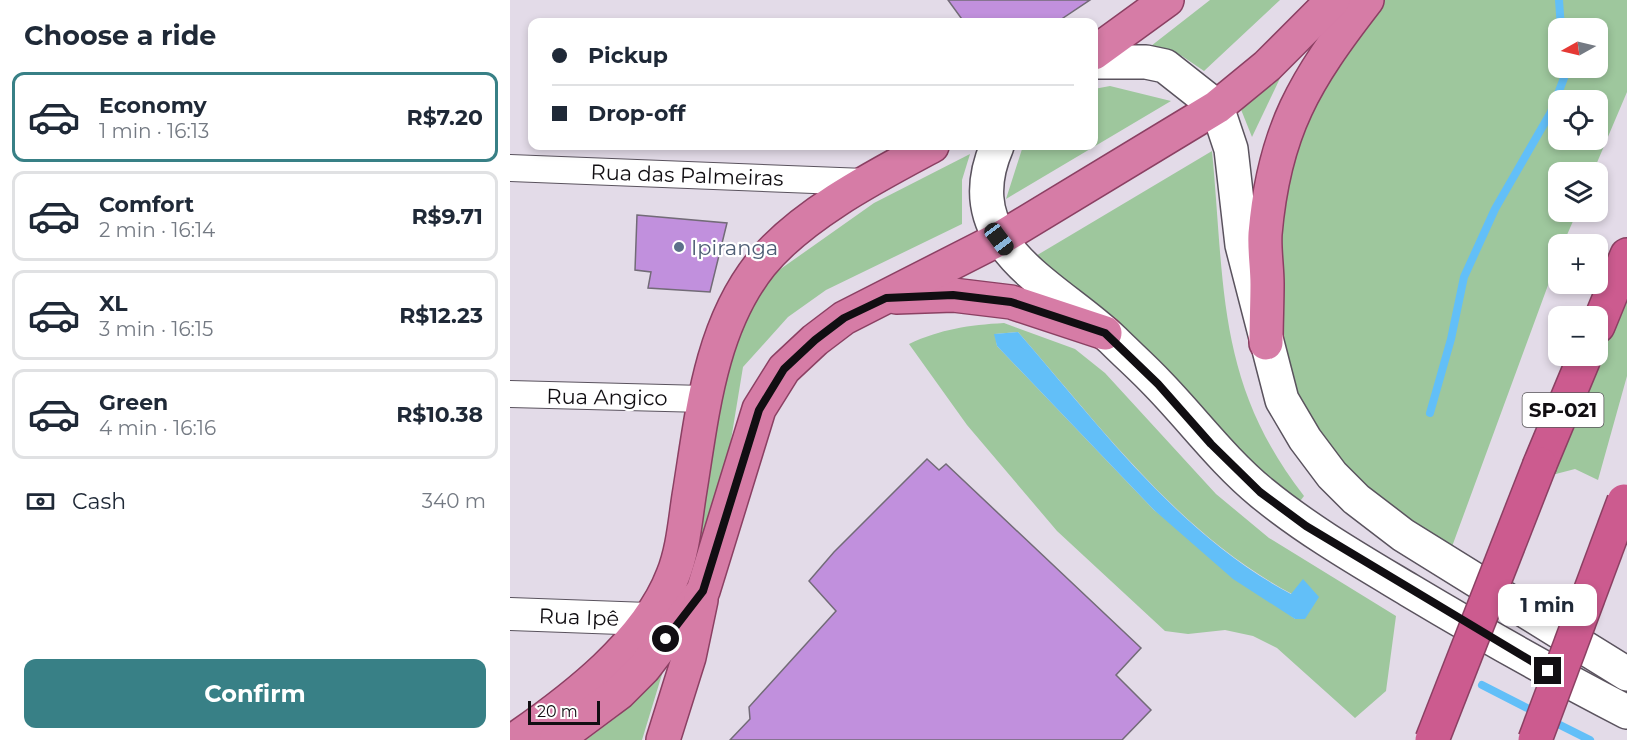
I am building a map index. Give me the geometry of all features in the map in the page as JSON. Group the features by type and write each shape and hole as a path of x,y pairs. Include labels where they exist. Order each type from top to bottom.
{"highway":[{"path":"1098,50 1167,0"},
{"path":"663,740 689,657 703,591 749,437 765,399 784,369 815,340 844,318 999,239 1217,107 1268,66 1333,0"},
{"path":"1266,343 1265,236 1271,189 1286,127 1302,92 1325,54 1367,0"},
{"path":"514,740 586,685 620,653 648,619 669,584 682,543 704,399 717,347 743,290 762,263 805,224 865,182 925,150"},
{"path":"1606,306 1627,255"},
{"path":"886,298 953,295 993,299 1033,308 1105,333"},
{"name":"SP-021","path":"1432,740 1581,366"},
{"path":"1535,740 1626,498"},
{"path":"556,740 627,685 644,668 703,591"}],"main road":[{"path":"1098,62 1146,62 1165,66 1217,107 1227,133 1242,245 1282,400 1305,439 1332,475 1356,499 1403,536 1627,674"},
{"path":"996,150 987,196 989,216 999,239 1012,257 1105,333 1158,384 1211,444 1260,492 1306,526 1528,661 1627,712"}],"street":[{"name":"Rua das Palmeiras","path":"510,168 865,182"},
{"name":"Rua Angico","path":"510,394 704,399"},
{"name":"Rua Ipê","path":"510,614 648,619"}],"green space":[{"path":"1210,0 1280,0 1204,71 1182,56 1151,46"},
{"path":"1382,0 1627,0 1627,92 1608,137 1608,90 1548,90 1548,150 1602,150 1597,162 1548,162 1548,222 1573,222 1567,234 1548,234 1548,285 1450,552 1414,531 1342,464 1310,421 1284,371 1267,272 1304,110"},
{"path":"1283,72 1252,137 1240,107"},
{"path":"1110,86 1171,101 1098,144 1098,88"},
{"path":"1022,150 1088,150 1006,199"},
{"path":"1212,151 1224,289 1230,331 1240,373 1254,413 1275,454 1304,496 1297,505 1034,257"},
{"path":"970,154 962,180 962,224 826,290 788,317 743,367 729,452 698,564 692,562 710,476 717,400 726,360 765,280 874,203"},
{"path":"1627,250 1627,376 1598,480 1575,469 1548,476 1594,366 1608,366 1608,306 1606,306"},
{"path":"1004,323 1075,349 1105,373 1216,494 1269,538 1396,616 1386,691 1355,718 1277,648 1253,636 1225,630 1188,634 1165,631 1057,531 967,425 909,344 944,331","holes":["1018,332 1111,441 1178,510 1213,541 1251,569 1292,594 1304,580 1295,619 1154,510 997,346 995,334"]},
{"path":"663,671 642,740 586,740 618,716"}],"water":[{"path":"1018,332 1111,441 1177,510 1250,570 1291,594 1303,579 1319,597 1305,619 1295,619 1233,579 1154,510 997,346 994,334"}],"building":[{"path":"948,0 1090,0 1063,18 961,18"},
{"name":"Ipiranga","path":"637,215 727,223 710,292 648,288 651,272 635,270"},
{"path":"927,459 939,470 946,464 1141,648 1116,675 1151,710 1122,740 730,740 750,719 749,707 836,611 809,581 834,552"}],"waterway":[{"path":"1559,0 1560,18"},
{"path":"1430,413 1451,339 1464,277 1495,209 1551,112 1564,78"},
{"path":"1482,685 1537,713"},
{"path":"1550,720 1590,740"}],"place":[{"name":"Ipiranga","path":"679,247"}],"route":[{"path":"666,639 703,591 749,437 759,410 784,369 815,340 844,318 886,298 953,295 1011,302 1105,333 1158,384 1211,444 1260,492 1306,526 1548,671"}]}
